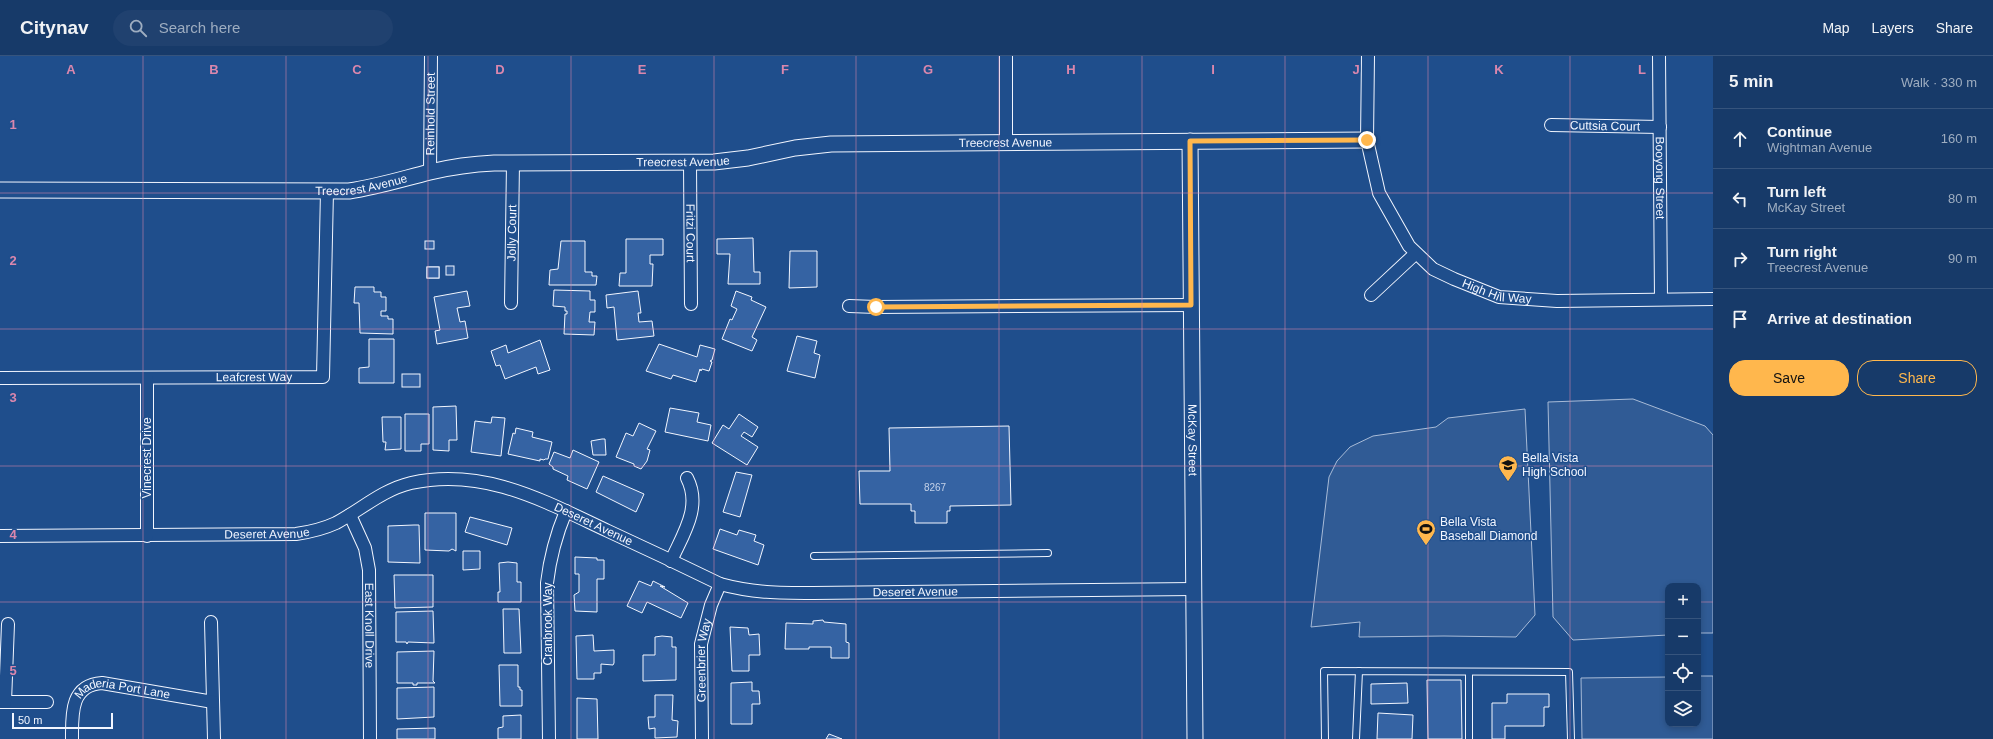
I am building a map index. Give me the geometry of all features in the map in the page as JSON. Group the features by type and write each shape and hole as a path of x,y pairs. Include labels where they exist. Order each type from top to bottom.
{"street":[{"name":"Reinhold Street","path":"430,172 431,56"},
{"path":"1006,56 1006,143"},
{"name":"High Hill Way","path":"1368,56 1367,140 1379,194 1409,246 1415,254 1433,269 1454,280 1499,297 1557,301 1713,299"},
{"name":"Booyong Street","path":"1659,56 1661,300"},
{"name":"Cuttsia Court","path":"1551,125 1660,127"},
{"name":"Treecrest Avenue","path":"0,190 328,191 372,188 430,172 464,165 513,163 690,163 748,158 795,148 825,144 1367,140"},
{"name":"McKay Street","path":"1190,141 1195,739"},
{"name":"Jolly Court","path":"511,303 513,163"},
{"name":"Fritzi Court","path":"690,163 691,304"},
{"name":"Leafcrest Way","path":"0,378 147,379 323,377 328,191"},
{"path":"1371,295 1415,254"},
{"path":"849,306 1191,305"},
{"name":"Vinecrest Drive","path":"147,379 147,536"},
{"path":"672,561 694,506 692,491 687,478"},
{"name":"Deseret Avenue","path":"0,536 296,534 326,527 350,515 374,498 392,489 430,480 455,479 500,485 522,491 720,584 744,590 771,593 1194,589"},
{"name":"Cranbrook Way","path":"549,739 547,583 549,564 556,535 566,511"},
{"name":"East Knoll Drive","path":"350,515 365,548 369,570 370,739"},
{"name":"Greenbrier Way","path":"702,739 701,644 709,612 720,584"},
{"path":"211,622 214,739"},
{"path":"8,624 3,702 47,702"},
{"name":"Maderia Port Lane","path":"72,739 72,712 75,701 81,692 94,683 102,683 213,702"}],"lane":[{"path":"814,556 1048,553"},
{"path":"1325,739 1324,672 1569,672 1571,739"},
{"path":"1356,739 1359,672"},
{"path":"1469,672 1469,739"}],"shaded area":[{"path":"1633,399 1705,426 1713,435 1713,633 1701,633 1701,583 1665,583 1665,635 1573,640 1553,617 1548,402"},
{"name":"Bella Vista Baseball Diamond","path":"1525,409 1535,615 1516,637 1359,637 1360,622 1311,627 1329,477 1337,461 1350,447 1373,436 1436,427 1448,418"},
{"path":"1701,676 1713,676 1713,739 1582,739 1581,678 1665,677 1665,727 1701,727"}],"building":[{"path":"753,238 754,272 760,272 760,284 728,284 730,254 717,254 717,239"},
{"path":"626,239 663,239 663,255 650,255 650,264 653,264 652,286 619,286 620,273 626,273"},
{"path":"425,241 434,241 434,249 425,249"},
{"path":"561,241 585,241 585,272 592,272 592,276 597,276 596,285 549,285 550,270 558,269"},
{"path":"790,251 817,251 817,287 789,288"},
{"path":"446,266 454,266 454,275 446,275"},
{"path":"427,267 439,267 439,278 427,278"},
{"path":"427,267 439,267 439,278 427,278"},
{"path":"355,287 374,287 374,292 381,292 381,297 386,297 386,311 381,311 381,316 388,316 388,319 393,319 393,334 360,333 359,303 354,303"},
{"path":"554,290 590,291 590,300 595,300 595,312 590,312 589,322 595,322 594,335 564,334 565,314 567,314 567,311 565,311 565,307 553,306"},
{"path":"467,291 470,306 457,308 460,322 465,321 468,338 437,344 435,331 440,330 434,297"},
{"path":"638,291 641,313 638,313 639,322 652,321 654,336 617,340 614,307 607,308 606,295"},
{"path":"736,291 752,297 751,300 766,307 752,337 757,340 752,351 722,339 730,319 732,320 737,309 731,306"},
{"path":"797,336 817,341 814,353 820,355 815,378 787,371"},
{"path":"369,339 394,339 394,383 359,383 359,368 369,367"},
{"path":"540,340 550,370 538,374 536,367 505,379 500,365 496,366 491,351 506,345 508,353"},
{"path":"659,344 697,357 700,345 715,349 712,360 710,361 712,362 709,371 702,369 701,371 700,369 696,382 673,375 671,379 646,371"},
{"path":"402,374 420,374 420,387 402,387"},
{"path":"456,406 457,440 449,440 449,451 433,450 433,407"},
{"path":"670,408 699,413 697,422 711,425 708,441 665,432"},
{"path":"405,414 429,414 429,444 421,444 421,451 405,451"},
{"path":"739,414 758,427 752,437 744,432 741,436 758,447 747,465 712,443 723,425 729,429"},
{"path":"382,417 401,417 401,449 385,450 386,442 383,442"},
{"path":"492,417 505,418 501,456 471,452 475,421 491,423"},
{"path":"639,423 656,431 647,449 650,450 647,461 641,469 634,466 634,464 616,457 626,433 633,436"},
{"path":"1009,426 1011,505 950,506 950,511 947,511 947,523 915,523 915,511 911,511 911,504 860,504 859,471 890,471 889,428"},
{"path":"516,428 533,432 532,437 552,442 548,459 540,459 540,461 508,454 513,433 515,434"},
{"path":"605,439 606,455 593,455 591,441"},
{"path":"573,450 599,462 587,489 567,480 568,476 553,469 553,467 549,464 554,452 570,458"},
{"path":"736,472 752,475 740,517 723,512"},
{"path":"603,476 644,494 636,512 596,492"},
{"path":"425,513 456,513 456,551 452,549 449,551 425,550"},
{"path":"470,517 512,528 507,545 465,532"},
{"path":"419,525 420,563 388,562 388,526"},
{"path":"720,529 737,535 739,530 756,535 754,541 764,545 758,565 713,549"},
{"path":"463,551 480,551 480,569 463,570"},
{"path":"575,557 597,558 597,560 604,560 604,579 597,579 597,612 575,611 574,595 579,592 579,574 575,574"},
{"path":"499,563 517,563 517,582 521,582 521,602 498,602 498,592 500,592"},
{"path":"394,575 433,575 433,607 395,608"},
{"path":"639,581 651,586 653,581 665,587 660,586 688,603 681,618 647,602 642,613 627,606"},
{"path":"503,609 519,609 521,653 504,653"},
{"path":"433,611 434,643 408,642 407,644 406,642 396,642 396,612"},
{"path":"823,620 824,622 846,624 846,642 849,643 849,658 831,658 831,647 785,649 786,623 813,624 813,621"},
{"path":"730,627 748,628 749,635 759,634 760,655 749,655 749,671 732,671"},
{"path":"593,635 594,651 614,650 614,663 613,665 601,664 601,673 594,673 594,679 577,679 576,636"},
{"path":"655,637 672,637 672,647 676,647 676,680 643,681 643,655 655,655"},
{"path":"434,651 433,681 435,683 417,683 417,685 413,685 413,683 397,683 397,652"},
{"path":"499,665 518,665 518,687 522,690 522,706 500,706"},
{"path":"1427,680 1461,680 1462,739 1428,739"},
{"path":"752,682 752,691 759,691 760,704 752,704 752,724 731,724 731,683"},
{"path":"1407,683 1408,703 1371,704 1371,684"},
{"path":"434,687 434,717 397,719 397,688"},
{"path":"1507,694 1549,694 1549,707 1544,707 1544,726 1505,726 1505,739 1492,739 1492,703 1507,703"},
{"path":"655,695 673,695 672,720 678,721 677,737 655,738 655,728 649,729 648,717 655,717"},
{"path":"577,698 597,699 598,739 577,739"},
{"path":"1378,713 1413,715 1412,739 1377,739"},
{"path":"521,715 521,739 498,739 498,728 503,727 503,716"},
{"path":"435,728 435,739 397,739 397,729"},
{"path":"829,734 842,739 826,739"}],"place":[{"name":"Bella Vista High School","path":"1508,482"},
{"name":"Bella Vista Baseball Diamond","path":"1426,546"}],"route":[{"path":"876,307 1191,305 1190,141 1367,140"}]}
